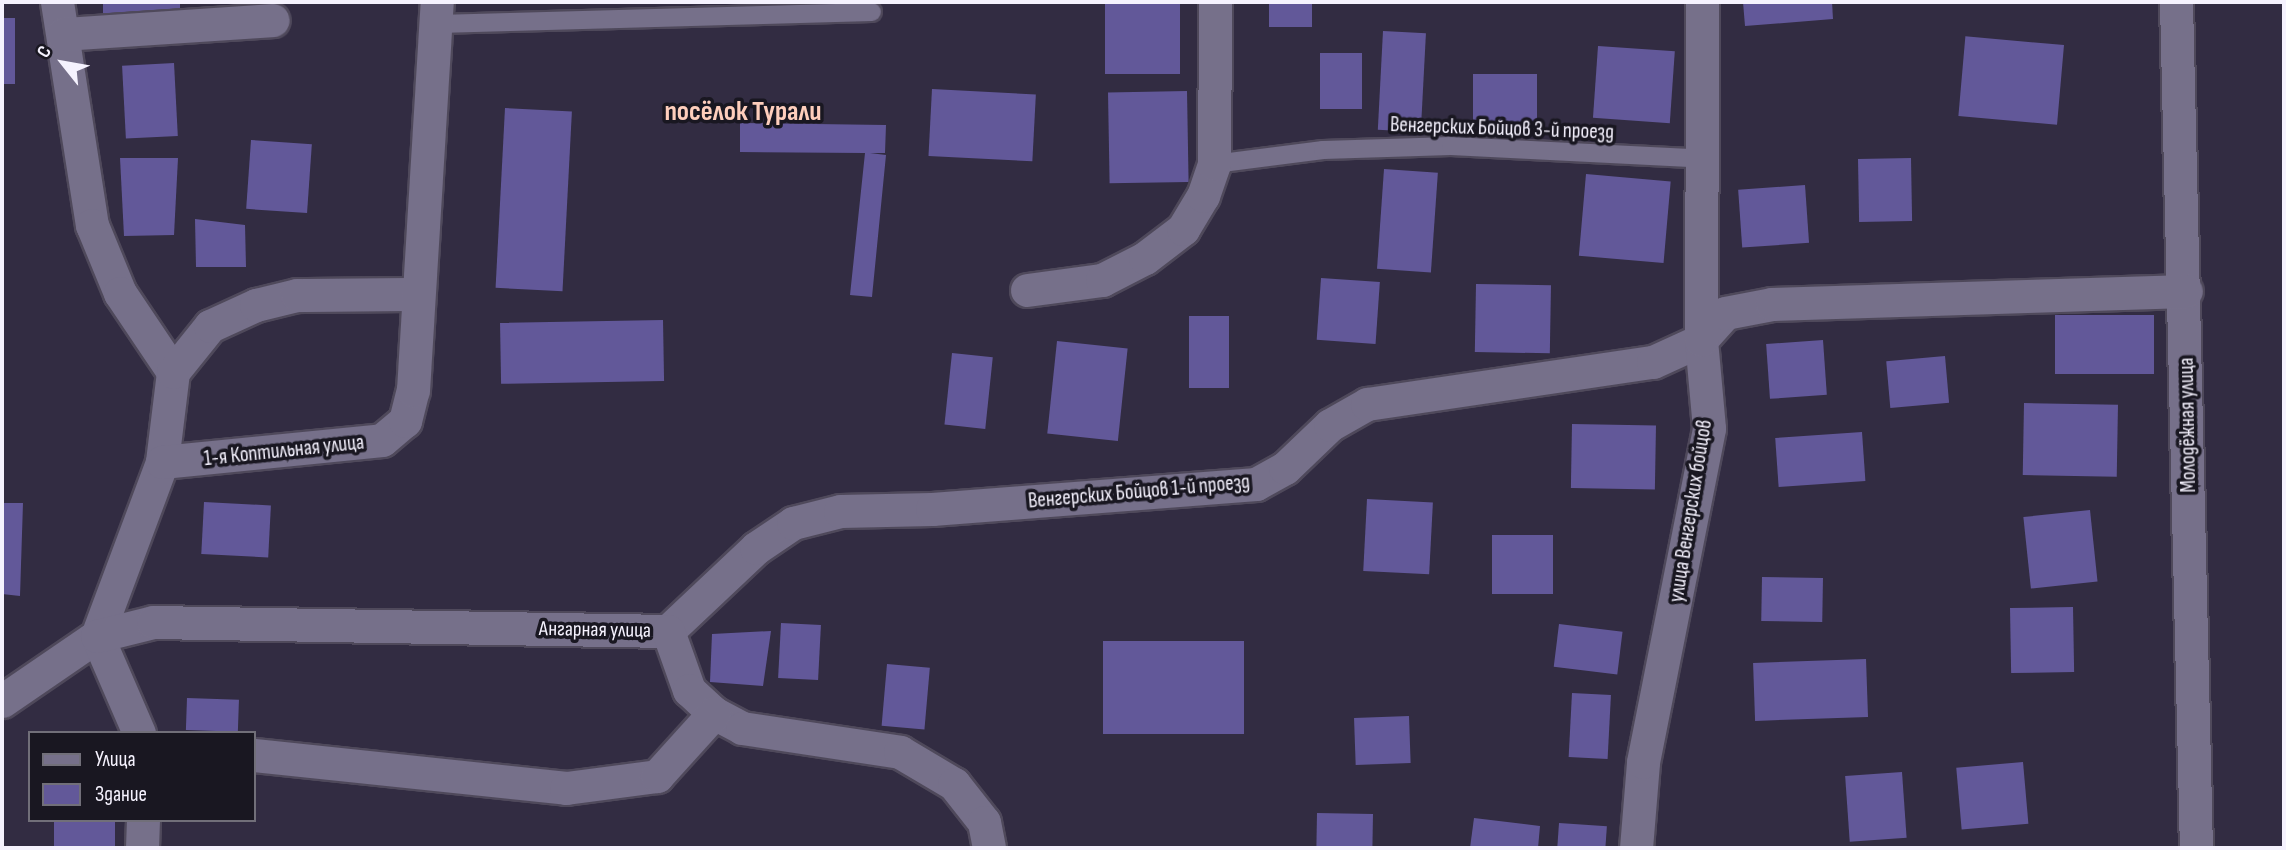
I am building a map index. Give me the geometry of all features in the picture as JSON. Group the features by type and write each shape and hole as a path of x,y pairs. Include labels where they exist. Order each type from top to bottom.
{"street":[{"path":"57,2 92,225 120,293 173,372"},
{"path":"1027,290 1102,281 1145,258 1183,229 1203,196 1214,164 1215,2"},
{"name":"улица Венгерских бойцов","path":"1636,848 1643,762 1709,428 1701,340 1705,159 1702,2"},
{"name":"Молодёжная улица","path":"2176,2 2186,291 2196,848"},
{"name":"1-я Коптильная улица","path":"162,463 382,440 405,421 413,390 416,294 438,13"},
{"path":"62,34 273,20"},
{"path":"1701,340 1725,313 1772,304 2186,291"},
{"path":"2,701 97,636 162,463 173,372 210,326 256,305 297,295 416,294"},
{"name":"Венгерских Бойцов 1-й проезд","path":"668,631 756,548 793,523 839,510 932,509 1256,484 1285,468 1330,425 1367,404 1653,362 1701,340"},
{"name":"Ангарная улица","path":"97,636 153,622 668,631 689,690 713,713 742,728 900,752 954,784 984,822 989,848"},
{"path":"97,636 138,731"},
{"path":"256,755 566,788 657,776 713,713"},
{"path":"142,848 143,822"}],"lane":[{"path":"438,13 872,12"},
{"name":"Венгерских Бойцов 3-й проезд","path":"1214,164 1323,150 1451,146 1705,159"}],"building":[{"path":"103,2 180,2 180,21 103,21"},
{"path":"1105,2 1180,2 1180,74 1105,74"},
{"path":"1269,2 1312,2 1312,27 1269,27"},
{"path":"1743,2 1832,2 1833,19 1745,26"},
{"path":"2,18 15,18 15,84 2,84"},
{"path":"1383,31 1426,33 1421,132 1378,130"},
{"path":"1965,36 2064,45 2057,125 1958,116"},
{"path":"1598,46 1675,51 1670,123 1593,118"},
{"path":"1320,53 1362,53 1362,109 1320,109"},
{"path":"174,63 178,136 126,139 122,66"},
{"path":"1473,74 1537,74 1537,127 1473,127"},
{"path":"932,89 1036,94 1032,161 928,156"},
{"path":"1187,91 1189,182 1110,183 1108,92"},
{"path":"505,108 572,112 562,291 496,288"},
{"path":"740,123 886,125 885,153 870,153 886,155 872,297 850,295 865,153 740,152"},
{"path":"251,140 312,144 307,213 246,209"},
{"path":"120,158 178,158 174,235 124,236"},
{"path":"1911,158 1912,221 1859,222 1858,159"},
{"path":"1384,169 1438,173 1431,273 1377,269"},
{"path":"1586,174 1671,181 1664,263 1579,256"},
{"path":"1805,185 1809,243 1742,248 1738,190"},
{"path":"195,219 245,225 246,267 196,267"},
{"path":"1321,278 1380,282 1376,344 1317,340"},
{"path":"1476,284 1551,285 1550,353 1475,352"},
{"path":"2055,315 2154,315 2154,374 2055,374"},
{"path":"1189,316 1229,316 1229,388 1189,388"},
{"path":"663,320 664,381 501,384 500,323"},
{"path":"1823,340 1827,395 1770,399 1766,344"},
{"path":"1057,341 1128,348 1118,441 1047,433"},
{"path":"952,353 993,357 985,429 944,425"},
{"path":"1945,356 1949,403 1890,408 1886,361"},
{"path":"2024,403 2118,405 2117,477 2023,475"},
{"path":"1572,424 1656,425 1655,489 1571,488"},
{"path":"1862,432 1865,481 1779,487 1775,438"},
{"path":"1367,499 1433,502 1429,574 1363,571"},
{"path":"204,502 271,506 268,557 201,554"},
{"path":"2,503 23,503 20,596 2,594"},
{"path":"2090,510 2098,582 2031,589 2023,517"},
{"path":"1492,535 1553,535 1553,594 1492,594"},
{"path":"1762,577 1823,578 1822,622 1761,621"},
{"path":"2073,607 2074,672 2011,673 2010,608"},
{"path":"781,623 821,625 818,680 778,678"},
{"path":"1559,624 1623,632 1617,674 1554,667"},
{"path":"771,631 763,686 710,682 712,634"},
{"path":"1103,641 1244,641 1244,734 1103,734"},
{"path":"1866,659 1868,717 1755,721 1753,663"},
{"path":"887,664 930,668 924,730 882,726"},
{"path":"1572,693 1611,695 1608,759 1569,757"},
{"path":"187,698 239,700 238,731 186,730"},
{"path":"1409,716 1411,763 1356,765 1354,718"},
{"path":"2023,762 2028,824 1962,830 1956,768"},
{"path":"1902,772 1907,838 1850,842 1845,776"},
{"path":"1317,813 1373,814 1372,848 1316,848"},
{"path":"1474,818 1540,826 1538,848 1470,848"},
{"path":"54,822 115,822 115,848 54,848"},
{"path":"1559,823 1607,826 1605,848 1557,848"}],"district":[{"name":"посёлок Турали","path":"743,112"}]}
